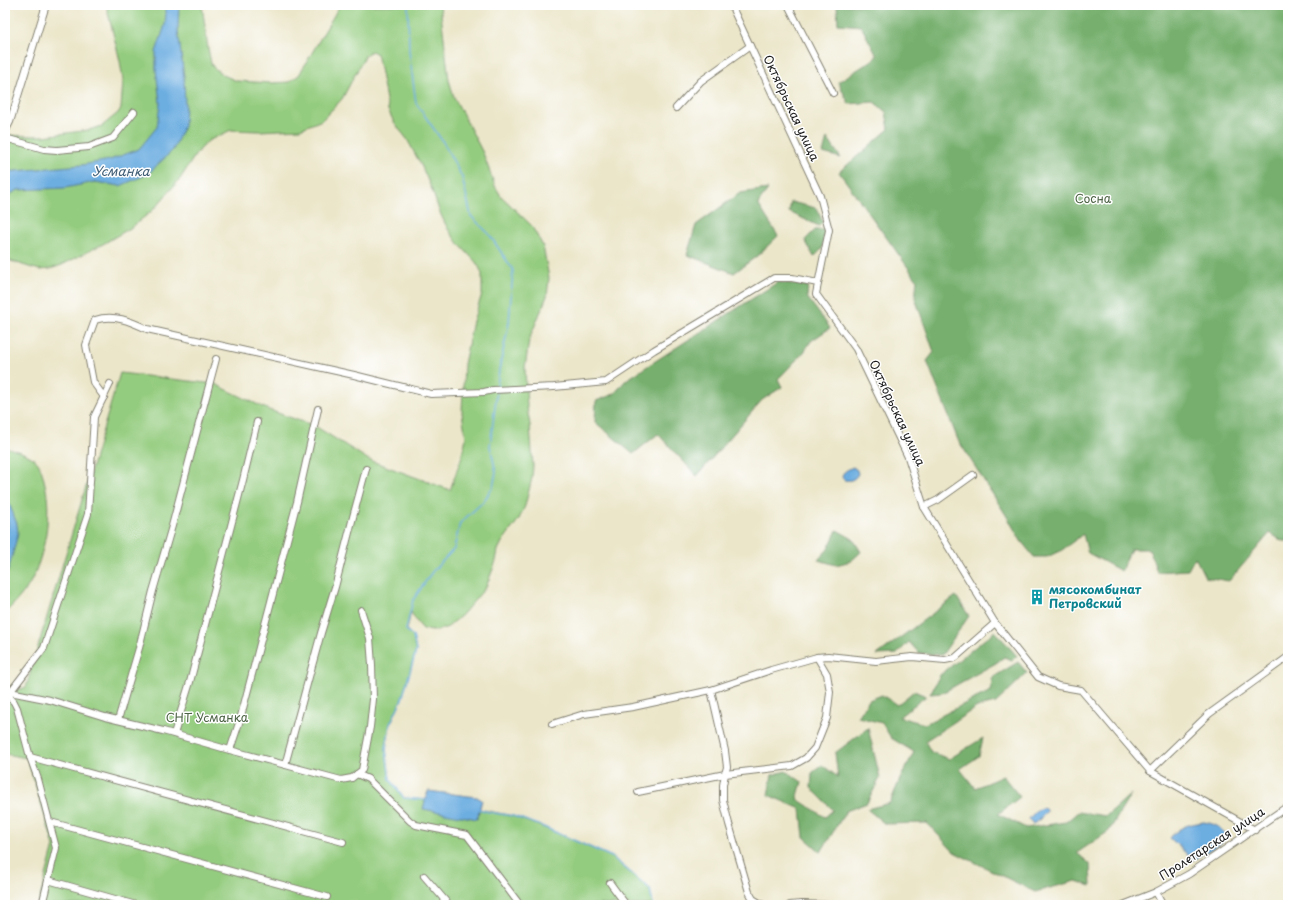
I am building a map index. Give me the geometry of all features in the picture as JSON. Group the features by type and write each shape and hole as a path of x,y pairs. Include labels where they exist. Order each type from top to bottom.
{"street":[{"path":"5,132 10,122 46,5"},
{"name":"Октябрьская улица","path":"731,5 820,196 829,230 816,294 856,349 908,457 924,507 995,623 1038,677 1058,686 1081,690 1150,771 1255,830"},
{"path":"788,5 834,93"},
{"path":"676,108 701,81 750,46"},
{"path":"5,138 44,149 57,150 89,147 113,138 134,112"},
{"path":"104,397 93,382 86,345 95,320 104,317 129,320 147,329 354,375 431,394 484,392 500,389 554,387 606,382 654,350 774,278 792,278 818,282"},
{"path":"118,720 139,648 216,359"},
{"path":"8,693 44,648 88,514 94,417 110,384"},
{"path":"230,750 240,720 297,502 318,409"},
{"path":"174,734 190,682 257,422"},
{"path":"286,765 366,469"},
{"path":"924,507 938,500 973,475"},
{"path":"8,693 50,700 118,720 341,780 352,778 362,770 370,727 373,699 370,638 361,610"},
{"path":"552,724 584,714 633,707 712,690 771,670 817,657 828,656 876,661 912,657 945,660 955,658 995,623"},
{"path":"638,792 725,774 792,766 806,758 815,748 827,718 830,692 827,674 817,657"},
{"path":"1150,771 1209,714 1288,657"},
{"path":"712,690 726,751 728,767 722,785 723,800 728,824 749,892 753,899 763,905"},
{"path":"8,693 17,708 56,848 42,905"},
{"path":"30,757 343,842"},
{"path":"357,774 368,779 395,807 416,825 467,834 520,905"},
{"name":"Пролетарская улица","path":"1123,905 1156,892 1189,874 1288,806"},
{"path":"50,822 327,897"},
{"path":"424,876 449,905"},
{"path":"48,880 136,905"},
{"path":"610,883 625,905"},
{"path":"1156,892 1163,905"},
{"path":"790,905 828,905"}],"green space":[{"name":"СНТ Усманка","path":"106,5 202,5 208,48 213,67 223,75 237,81 271,83 289,82 299,75 340,5 440,5 449,80 454,97 483,153 495,186 501,196 531,225 543,246 549,278 547,296 529,340 525,368 533,466 532,478 525,506 519,519 498,550 496,561 486,587 462,615 448,627 432,631 423,629 411,612 407,630 413,636 416,651 402,699 390,725 386,749 390,779 404,798 440,801 513,816 558,833 612,857 650,889 653,905 38,905 54,846 27,758 5,754 5,694 26,687 120,373 215,384 269,410 315,426 369,460 450,490 461,459 466,438 462,413 464,364 473,321 482,294 482,274 479,267 457,242 448,229 422,167 407,139 395,124 388,110 377,54 372,51 365,56 342,99 322,120 300,129 259,131 231,130 208,141 196,154 180,179 153,210 132,227 62,265 50,269 40,270 5,259 5,135 44,136 89,130 102,126 118,113 121,108 123,81 120,61"},
{"name":"Сосна","path":"837,5 1288,5 1288,541 1282,541 1270,533 1229,581 1205,577 1195,557 1188,570 1157,572 1149,549 1131,549 1121,571 1088,553 1083,534 1062,550 1047,557 1034,557 1021,541 958,440 927,361 934,352 915,298 917,280 839,172 889,129 886,112 874,102 849,104 838,82 877,56 861,26 838,24"},
{"path":"827,138 841,158 823,153"},
{"path":"768,189 758,204 778,236 757,256 734,273 687,255 696,225 740,193"},
{"path":"791,202 816,208 823,222 819,226 789,212"},
{"path":"815,230 825,230 822,249 814,257 805,240"},
{"path":"778,282 808,286 807,297 830,328 811,341 804,352 778,379 782,387 762,400 697,476 658,434 633,454 595,422 596,401 614,394 626,380"},
{"path":"5,447 27,455 38,463 44,478 48,506 46,534 35,573 26,589 5,613"},
{"path":"837,530 853,539 861,552 851,561 836,565 818,560 828,549"},
{"path":"956,596 969,616 942,655 919,653 909,642 897,654 877,655"},
{"path":"995,631 1017,656 1012,660 1004,657 942,693 930,694 940,675"},
{"path":"1018,662 1027,673 996,703 977,707 925,741 931,752 949,759 983,738 979,756 960,769 975,788 1003,776 1020,797 998,814 1026,828 1066,822 1078,812 1106,816 1131,794 1109,831 1077,853 1090,864 1091,886 1076,881 1035,892 954,852 927,823 885,824 867,809 890,803 914,752 891,738 882,723 858,717 869,700 882,695 897,705 914,691 926,696 899,717 925,724 991,691 992,678"},
{"path":"868,728 880,778 867,803 846,811 821,852 804,837 801,809 768,795 772,775 786,771 802,782 797,799 825,817 833,810 811,788 812,773 822,765 838,777 835,753"}],"water":[{"name":"Усманка","path":"165,5 179,5 178,30 184,77 184,126 173,150 148,174 120,186 95,182 65,188 18,190 5,197 5,172 82,165 110,160 139,149 157,127 160,103 156,70 156,52 165,25"},
{"path":"853,467 857,470 858,474 852,480 844,480 842,478 843,474 846,470"},
{"path":"5,499 9,503 17,524 18,534 8,571 5,573 5,544 8,523 5,517"},
{"path":"428,791 477,797 482,800 477,819 423,809"},
{"path":"1044,808 1047,811 1038,821 1033,824 1029,819 1037,811"},
{"path":"1204,822 1217,826 1226,836 1223,842 1193,860 1170,838 1185,826"}],"waterway":[{"path":"408,5 409,51 416,103 443,142 462,177 471,216 489,234 513,270 509,323 497,387"},
{"path":"426,800 404,798 390,779 386,749 390,724 402,699 416,651 413,636 406,630 413,600 432,572 454,549 460,523 483,502 493,487 496,472 490,446 497,391"},
{"path":"479,809 513,816 539,825 612,857 650,889 653,905"}],"place":[{"name":"мясокомбинат Петровский","path":"1037,597"}]}
